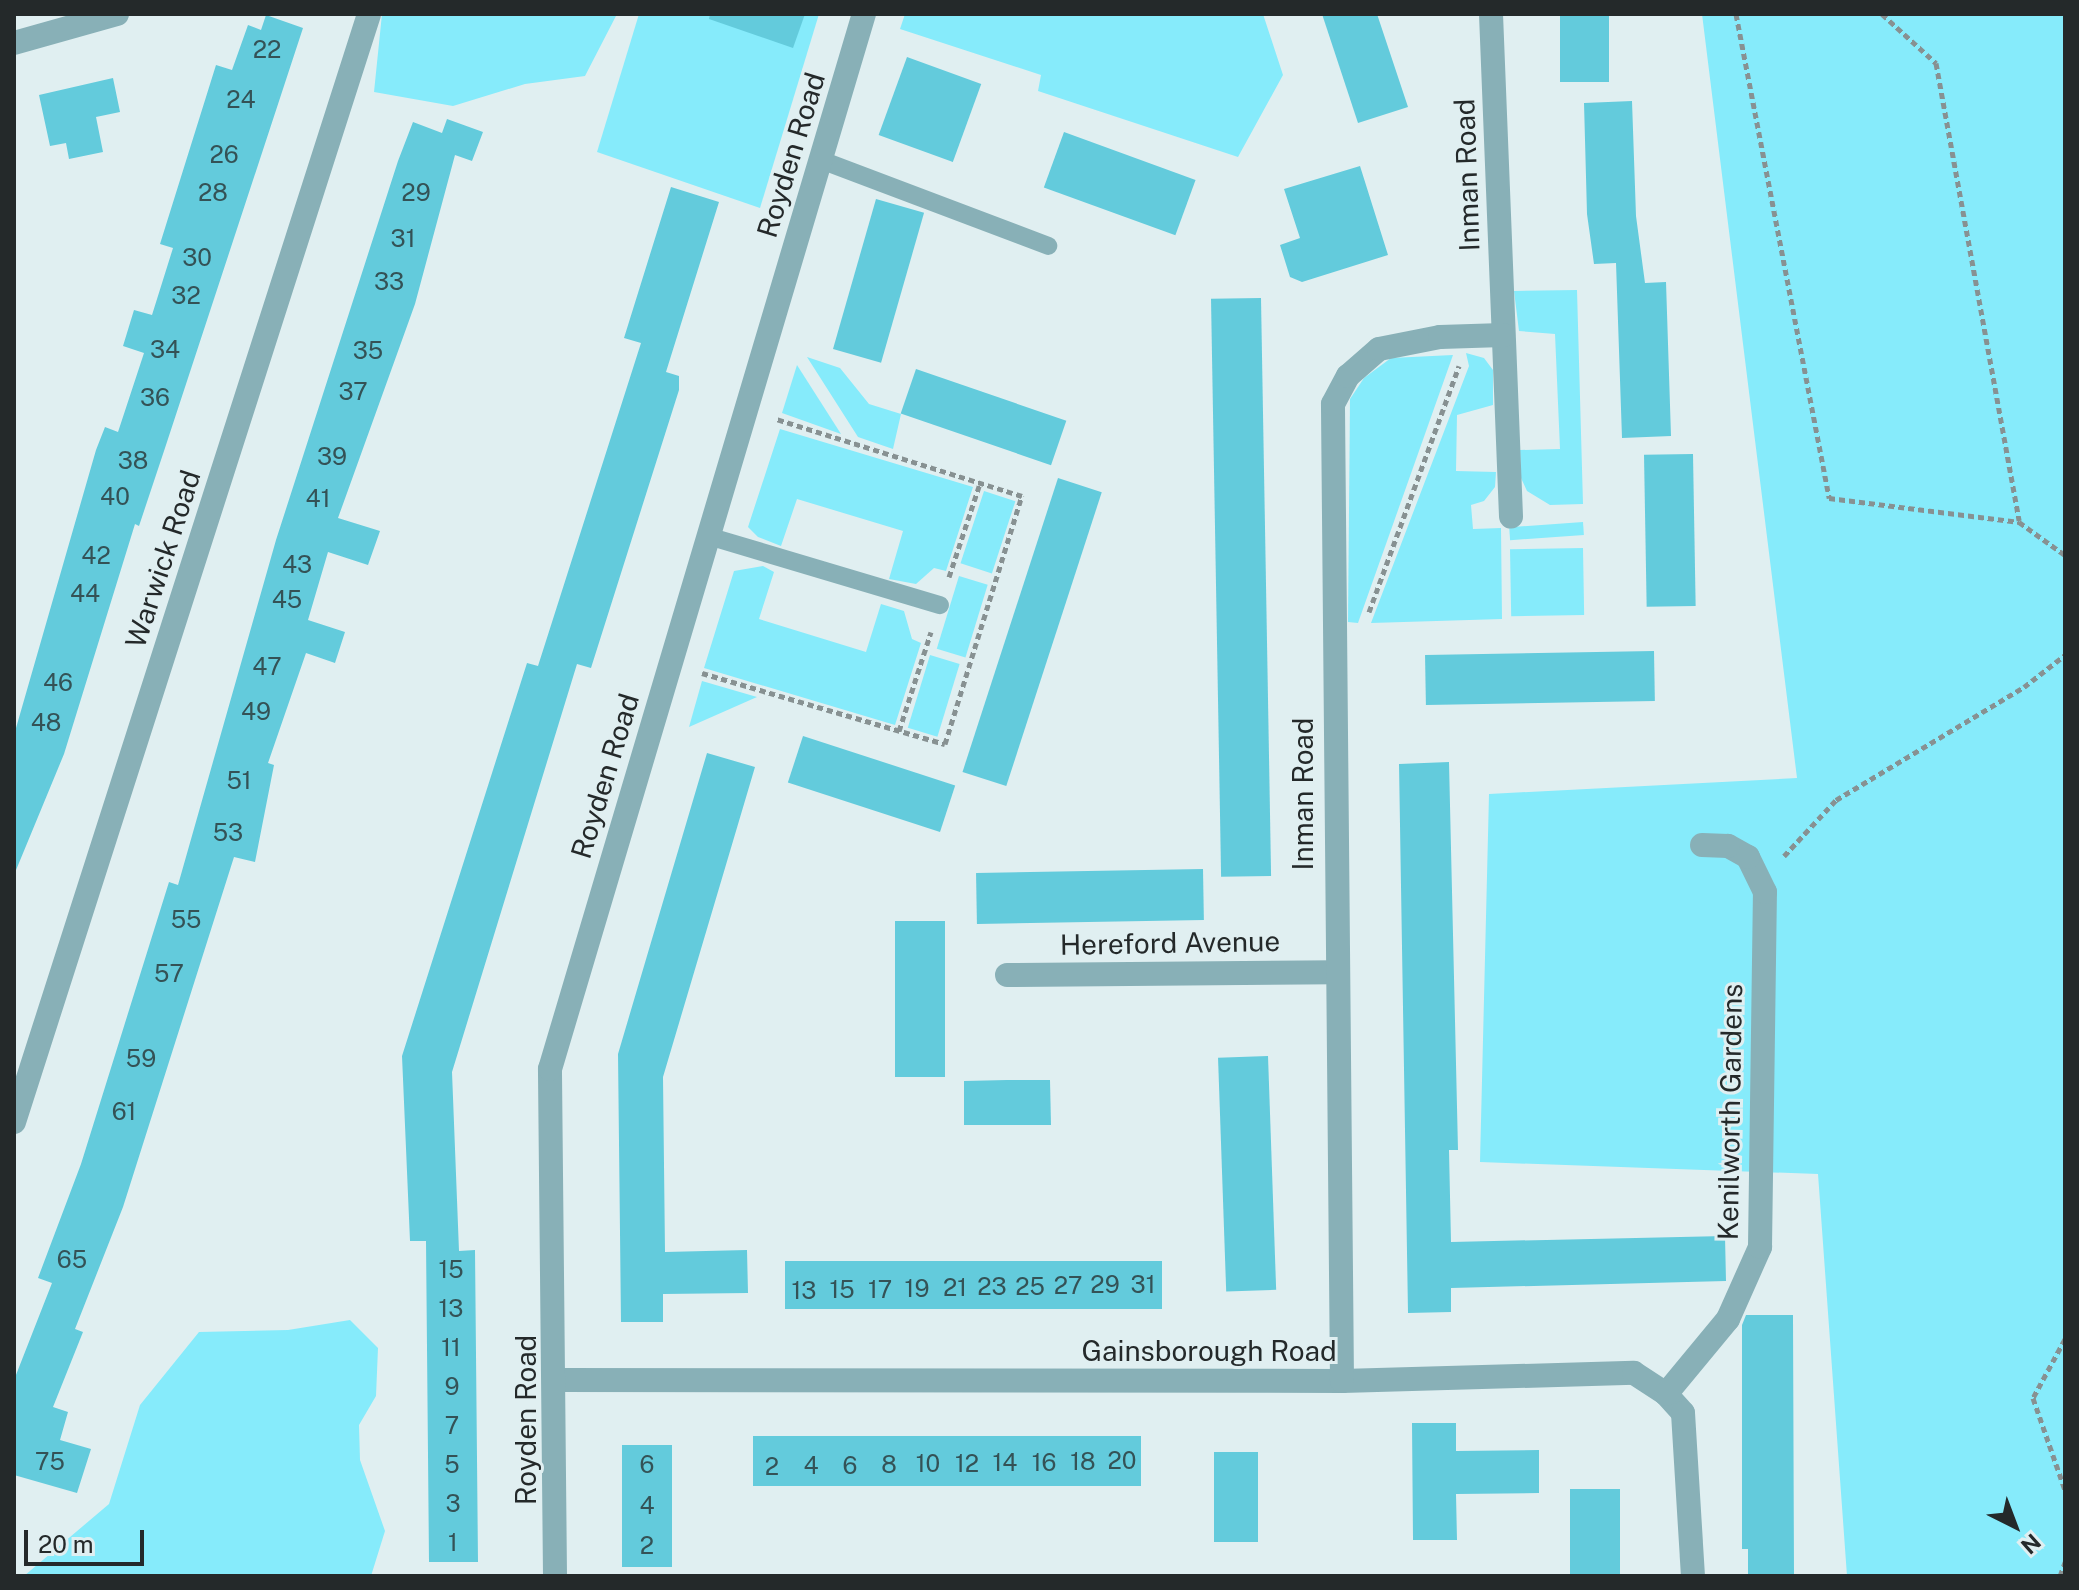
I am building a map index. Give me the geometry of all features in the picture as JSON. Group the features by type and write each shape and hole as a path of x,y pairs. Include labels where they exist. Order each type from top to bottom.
{"street":[{"path":"14,43 117,14"},
{"name":"Warwick Road","path":"14,1122 369,14"},
{"name":"Royden Road","path":"555,1576 556,1380 550,1069 864,14"},
{"name":"Inman Road","path":"1491,14 1511,517"},
{"name":"Inman Road","path":"1342,1381 1335,972 1333,404 1348,376 1379,349 1459,337 1503,335"},
{"path":"1702,845 1728,846 1748,857 1761,880"},
{"name":"Kenilworth Gardens","path":"1666,1394 1728,1319 1760,1247 1761,880"},
{"name":"Hereford Avenue","path":"1007,975 1335,972"},
{"name":"Gainsborough Road","path":"556,1380 1342,1381 1634,1373 1666,1394"},
{"path":"1666,1394 1683,1413 1693,1576"}],"lane":[{"path":"821,160 1048,246"},
{"path":"708,536 940,605"}],"path":[{"path":"1736,14 1829,498 2019,522 2065,555"},
{"path":"1882,14 1936,63 2019,522"},
{"path":"1332,631 1362,629 1459,367 1459,337"},
{"path":"1761,880 1836,800 2024,687 2065,655"},
{"path":"2065,1339 2033,1398 2065,1490"},
{"path":"2060,1576 2065,1562"}],"shaded area":[{"path":"382,14 617,14 585,76 525,84 453,106 374,92"},
{"path":"639,14 819,14 760,208 597,152"},
{"path":"905,14 1263,14 1283,75 1238,157 1038,91 1041,75 900,29"},
{"path":"1702,14 2065,14 2065,1576 1847,1576 1818,1174 1480,1162 1489,794 1797,778"},
{"path":"1577,290 1583,504 1550,505 1527,491 1521,478 1520,450 1560,449 1555,334 1519,331 1514,291"},
{"path":"1466,353 1484,358 1493,370 1493,405 1457,415 1456,471 1496,472 1495,487 1484,501 1471,505 1473,529 1501,528 1502,619 1371,623 1469,366"},
{"path":"1453,355 1358,623 1348,622 1350,399 1364,378 1391,358"},
{"path":"807,357 840,368 869,404 901,414 893,449 858,437"},
{"path":"797,365 841,434 782,413"},
{"path":"780,429 973,487 946,571 934,568 916,584 889,579 903,531 797,499 781,546 758,537 748,527"},
{"path":"984,491 1015,501 992,573 961,563"},
{"path":"1583,522 1584,535 1510,540 1509,527"},
{"path":"1583,548 1584,615 1511,616 1510,549"},
{"path":"763,566 774,572 759,619 866,652 881,604 904,611 912,639 921,643 895,725 704,668 734,571"},
{"path":"959,576 988,585 965,657 937,649"},
{"path":"930,655 960,664 937,737 908,728"},
{"path":"702,681 757,697 689,727"},
{"path":"350,1320 378,1348 376,1396 359,1425 360,1460 385,1531 371,1576 24,1576 109,1504 140,1405 199,1332 288,1330"}],"building":[{"path":"710,14 805,14 793,48 709,19"},
{"path":"1322,14 1377,14 1408,107 1358,123"},
{"path":"1560,14 1609,14 1609,82 1560,82"},
{"path":"266,15 303,28 139,526 135,524 64,754 14,875 14,735 96,450 105,427 118,432 144,353 123,346 134,310 152,315 173,248 160,244 216,65 232,70 248,25 261,30"},
{"path":"907,57 981,84 953,162 879,135"},
{"path":"113,78 120,112 96,117 103,152 69,159 66,143 50,146 39,95"},
{"path":"1632,101 1636,216 1645,283 1666,282 1671,436 1622,438 1616,263 1594,264 1587,214 1584,103"},
{"path":"447,119 483,132 472,161 455,155 415,304 338,518 380,531 368,565 328,552 308,620 345,632 335,663 306,653 268,763 274,765 255,862 234,857 123,1207 75,1329 83,1332 53,1407 68,1412 60,1440 91,1449 77,1493 14,1475 14,1380 52,1283 38,1278 81,1164 169,882 178,885 276,540 398,161 413,122 442,133"},
{"path":"1064,132 1196,180 1175,235 1044,187"},
{"path":"1360,166 1388,255 1302,282 1290,277 1280,245 1300,238 1284,189"},
{"path":"671,187 719,202 666,372 679,376 679,390 591,668 577,664 452,1072 459,1251 475,1250 478,1562 429,1562 426,1241 410,1241 402,1056 527,663 538,666 641,343 624,338"},
{"path":"876,199 924,213 881,363 833,349"},
{"path":"1261,298 1271,876 1221,877 1211,299"},
{"path":"916,369 1066,421 1051,465 901,413"},
{"path":"1693,454 1696,606 1647,607 1644,455"},
{"path":"1058,478 1102,492 1006,786 963,772"},
{"path":"1654,651 1655,701 1426,705 1425,655"},
{"path":"803,736 955,785 940,832 788,783"},
{"path":"707,753 755,767 663,1077 665,1252 747,1250 748,1293 663,1294 663,1322 621,1322 618,1054"},
{"path":"1449,762 1458,1150 1449,1150 1451,1242 1725,1236 1726,1281 1451,1288 1451,1312 1408,1313 1399,764"},
{"path":"1203,869 1204,920 977,924 976,873"},
{"path":"895,921 945,921 945,1077 895,1077"},
{"path":"1268,1056 1276,1290 1226,1292 1218,1058"},
{"path":"1050,1080 1051,1125 964,1125 964,1081"},
{"path":"785,1261 1162,1261 1162,1309 785,1309"},
{"path":"1746,1315 1793,1315 1794,1576 1748,1576 1748,1549 1742,1549 1742,1325"},
{"path":"1412,1423 1456,1423 1456,1451 1539,1450 1539,1493 1456,1494 1457,1540 1413,1540"},
{"path":"753,1436 1141,1436 1141,1486 753,1486"},
{"path":"622,1445 672,1445 672,1567 622,1567"},
{"path":"1214,1452 1258,1452 1258,1542 1214,1542"},
{"path":"1570,1489 1620,1489 1620,1576 1570,1576"}]}
